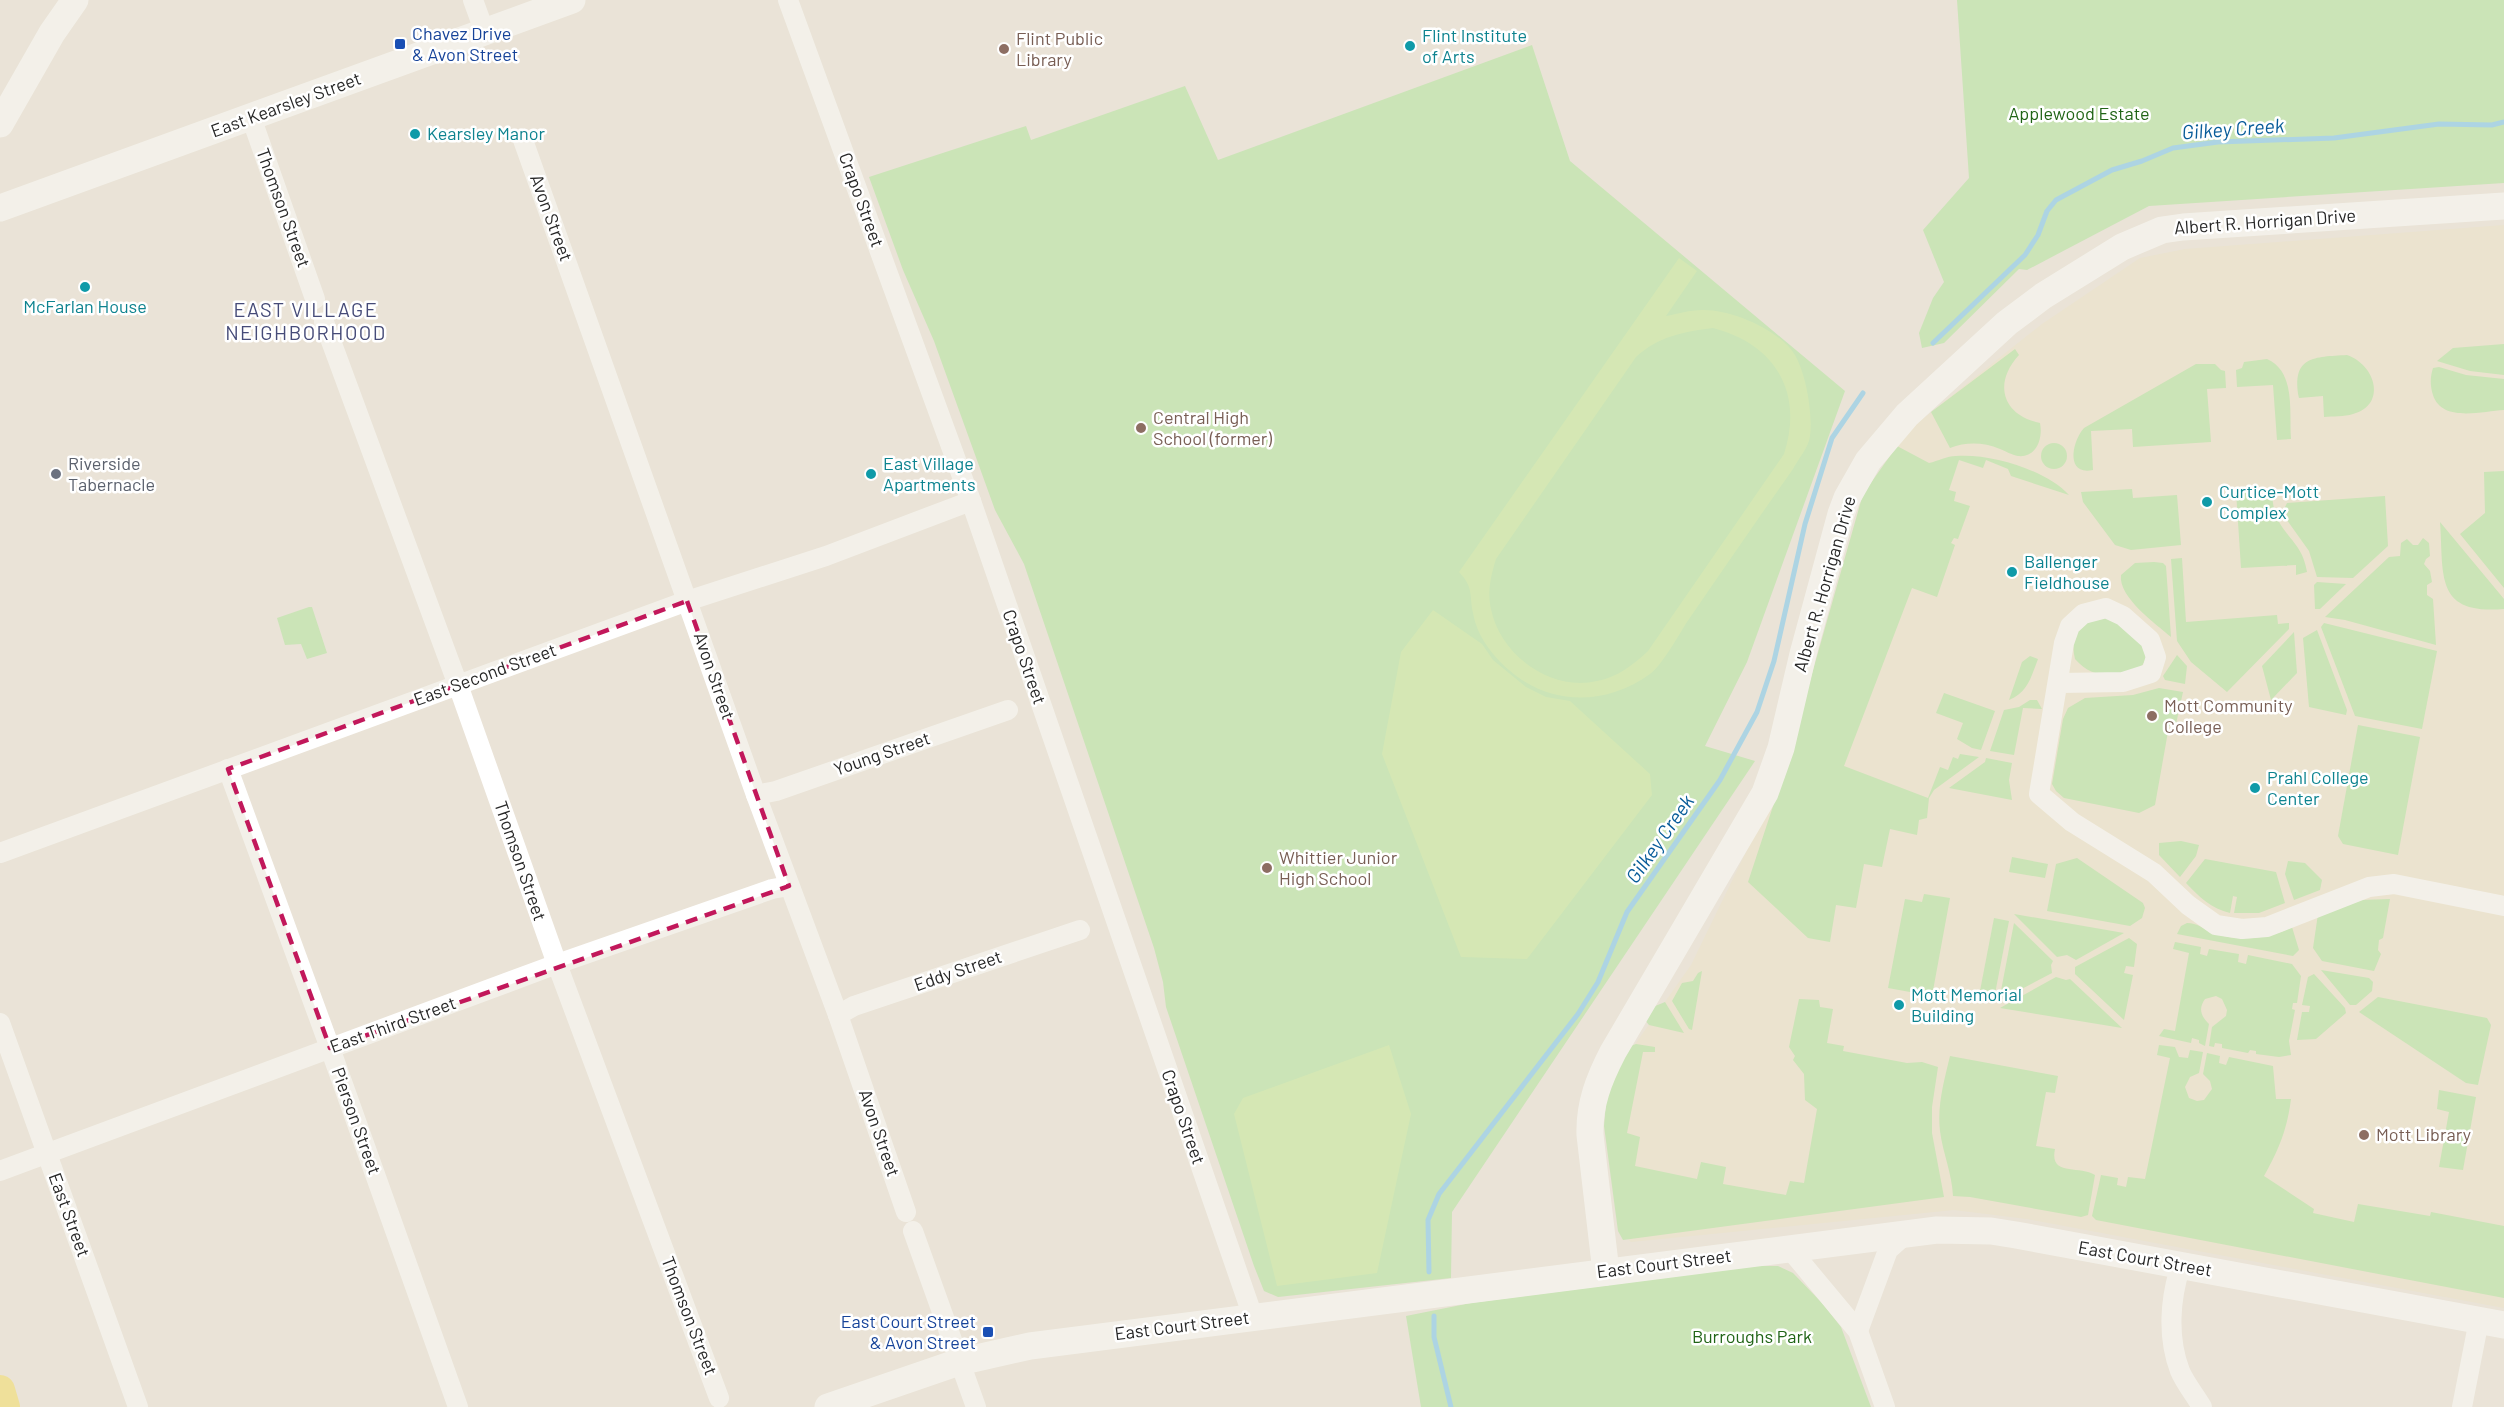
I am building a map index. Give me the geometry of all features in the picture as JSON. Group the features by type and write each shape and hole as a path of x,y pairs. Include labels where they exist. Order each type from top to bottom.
{"main road":[{"path":"0,1390 5,1407"}],"street":[{"path":"0,124 52,33 75,0"},
{"path":"473,0 485,33"},
{"name":"East Kearsley Street","path":"0,208 572,0"},
{"name":"Crapo Street","path":"788,0 971,501 1253,1317"},
{"name":"Thomson Street","path":"251,117 315,299"},
{"name":"Avon Street","path":"523,140 756,795 838,1015 906,1212"},
{"name":"Albert R. Horrigan Drive","path":"1606,1272 1590,1136 1590,1120 1596,1087 1613,1052 1765,793 1781,748 1803,654 1841,514 1855,482 1892,430 2007,323 2043,296 2105,257 2143,237 2183,227 2504,206"},
{"name":"Thomson Street","path":"324,322 458,685 557,964 719,1398"},
{"name":"East Second Street","path":"0,853 687,600 826,556 971,501"},
{"path":"2058,683 2123,682 2151,673 2156,657 2150,640 2123,616 2106,608 2083,614 2070,626 2064,643 2039,794 2072,822 2154,873 2188,905 2216,925 2242,929 2267,927 2369,887 2394,884 2504,906"},
{"name":"Young Street","path":"756,795 776,791 1008,710"},
{"name":"Pierson Street","path":"228,769 458,1407"},
{"name":"East Third Street","path":"0,1171 557,964 772,889 789,886"},
{"name":"Eddy Street","path":"838,1015 854,1006 1080,930"},
{"name":"East Street","path":"0,1023 138,1407"},
{"name":"East Court Street","path":"828,1407 959,1362 1030,1346 1907,1233 1965,1229 1991,1231 2491,1323"},
{"path":"913,1232 976,1407"},
{"path":"1858,1331 1888,1250 1907,1233"},
{"path":"1789,1248 1858,1331 1885,1407"},
{"path":"2181,1265 2174,1287 2171,1326 2180,1370 2202,1407"},
{"path":"2462,1407 2491,1323"}],"highlighted area":[{"path":"687,601 789,886 330,1048 228,769"}],"shaded area":[{"name":"Mott Community College","path":"2504,225 2504,1308 2027,1219 1954,1210 1631,1242 1620,1231 1624,1060 1691,965 1783,776 1863,494 1910,429 2042,324 2140,258 2185,249"}],"green space":[{"name":"Applewood Estate","path":"1957,0 2504,0 2504,183 2149,206 2027,270 2019,269 1944,343 1922,348 1919,333 1933,298 1944,282 1923,230 1969,178"},
{"path":"1532,45 1570,161 1845,391 1747,662 1705,746 1755,761 1452,1212 1451,1278 1278,1297 1264,1291 1254,1266 1166,1007 1163,982 1154,948 1024,564 995,510 934,341 903,270 869,177 1026,126 1031,140 1185,86 1218,160"},
{"path":"1679,258 1697,271 1666,316 1697,310 1727,313 1767,330 1778,337 1795,355 1805,383 1809,406 1811,427 1808,444 1665,657 1650,674 1615,692 1597,696 1560,696 1525,682 1503,664 1482,637 1475,621 1469,587 1459,572","holes":["1713,328 1735,335 1768,359 1779,374 1787,391 1790,410 1789,431 1784,454 1648,651 1637,661 1612,677 1580,683 1562,681 1530,666 1516,655 1496,626 1489,596 1496,559 1636,357 1654,344 1682,333"]},
{"path":"2504,344 2504,375 2470,371 2437,361 2453,348"},
{"path":"2015,349 2019,355 2006,376 2004,387 2006,396 2017,413 2040,423 2037,446 2025,456 2018,456 1981,444 1950,448 1931,412"},
{"path":"2347,355 2365,367 2374,385 2374,394 2364,409 2350,415 2324,417 2323,396 2299,398 2298,374 2302,366 2315,358"},
{"path":"2267,359 2283,373 2287,383 2291,439 2277,440 2273,385 2237,387 2236,370 2242,368 2244,362"},
{"path":"2196,364 2215,364 2225,371 2226,388 2207,389 2211,442 2133,447 2132,429 2091,431 2093,470 2078,468 2075,463 2074,449 2084,428"},
{"path":"2439,367 2466,375 2504,379 2504,410 2464,413 2445,409 2438,404 2431,388 2433,368"},
{"path":"2054,443 2063,447 2067,456 2063,465 2054,469 2045,465 2041,456 2045,447"},
{"path":"1897,446 1929,463 1956,456 2001,460 2046,478 2069,495 2011,476 2008,469 1986,460 1983,468 1959,460 1949,490 1956,492 1954,501 1970,506 1958,539 1954,538 1951,543 1955,545 1937,597 1912,588 1844,766 1928,798 1940,767 1948,770 1953,757 1958,759 1960,754 1979,757 1934,790 1929,798 1927,818 1919,820 1917,835 1890,829 1882,867 1864,864 1856,908 1836,905 1830,942 1808,938 1748,882 1783,776 1863,494"},
{"path":"2504,471 2504,588 2460,534 2485,513 2484,472"},
{"path":"2132,489 2133,498 2177,495 2181,545 2131,550 2115,545 2083,502 2081,492"},
{"path":"2271,489 2277,518 2300,550 2307,572 2296,575 2296,565 2241,568 2236,491"},
{"path":"2385,496 2388,546 2353,578 2317,577 2309,551 2282,513 2287,503"},
{"path":"2440,522 2504,599 2504,609 2481,609 2465,605 2454,598 2447,588 2444,574"},
{"path":"2423,538 2429,543 2430,556 2424,564 2430,571 2432,582 2427,585 2427,595 2433,599 2436,645 2345,620 2325,617 2389,557 2400,556 2401,543 2407,539 2413,545 2418,545"},
{"path":"2182,558 2186,622 2277,615 2278,624 2289,623 2289,629 2227,692 2191,662 2177,641 2171,559"},
{"path":"2135,563 2163,563 2166,566 2171,637 2139,609 2125,592 2122,583 2121,575"},
{"path":"2317,582 2346,584 2320,609 2315,609 2314,585"},
{"path":"312,607 327,653 307,659 301,644 285,645 277,618"},
{"path":"1433,610 1482,644 1493,660 1526,687 1546,697 1570,701 1650,774 1652,795 1527,959 1461,957 1382,754 1401,652"},
{"path":"2107,617 2120,623 2144,644 2146,660 2138,671 2111,675 2097,674 2089,671 2075,659 2074,640 2079,629 2090,621"},
{"path":"2324,623 2437,651 2422,729 2355,716 2321,627"},
{"path":"2317,630 2347,710 2346,715 2309,707 2303,638"},
{"path":"2294,632 2297,673 2271,700 2262,666"},
{"path":"2177,655 2187,666 2185,684 2165,680 2163,676"},
{"path":"2030,656 2038,659 2031,678 2021,693 2009,700 2022,662"},
{"path":"2159,688 2183,692 2176,724 2169,726 2155,805 2139,813 2064,798 2056,791 2052,784 2063,719 2068,708 2085,698 2133,695"},
{"path":"1944,693 1995,711 1981,750 1972,748 1957,739 1963,723 1936,713"},
{"path":"2030,700 2037,700 2042,709 2023,708 2014,755 1990,751 2004,710 2019,707"},
{"path":"2358,725 2420,737 2398,855 2343,844 2338,836"},
{"path":"1986,758 2012,763 2009,780 2012,800 1949,788 1985,762"},
{"path":"2181,841 2199,845 2196,856 2180,877 2159,855 2159,843"},
{"path":"2012,857 2048,864 2045,878 2009,872"},
{"path":"2077,858 2143,903 2145,908 2142,918 2130,926 2047,911 2056,864"},
{"path":"2205,859 2276,872 2285,903 2259,913 2234,913 2237,897 2233,896 2230,913 2211,905 2186,883"},
{"path":"2288,861 2305,863 2322,880 2320,890 2294,900 2285,874"},
{"path":"1924,894 1950,898 1932,996 1888,988 1905,899 1922,902"},
{"path":"2390,899 2383,938 2379,940 2378,950 2381,954 2374,971 2322,961 2313,948 2318,914 2361,900"},
{"path":"2014,914 2124,933 2076,960 2067,955 2057,957"},
{"path":"1994,918 2009,921 1994,999 1979,996"},
{"path":"2014,923 2053,961 2052,973 1999,1001"},
{"path":"2187,923 2233,938 2263,937 2292,927 2299,950 2293,956 2177,934 2181,926"},
{"path":"2129,938 2137,944 2134,967 2126,966 2124,973 2133,975 2124,1020 2075,974 2075,967"},
{"path":"2175,942 2201,947 2200,954 2207,956 2209,949 2239,954 2238,962 2246,964 2248,955 2292,964 2301,976 2297,1003 2293,1003 2292,1009 2295,1010 2289,1041 2291,1055 2279,1057 2256,1054 2256,1051 2250,1050 2248,1053 2222,1048 2222,1044 2215,1043 2214,1047 2209,1046 2212,1027 2226,1016 2227,1010 2222,999 2216,996 2205,999 2201,1009 2202,1015 2209,1024 2205,1046 2199,1043 2199,1040 2192,1038 2191,1043 2159,1036 2164,1029 2175,1031 2189,953 2173,949"},
{"path":"2321,970 2369,978 2373,982 2372,991 2356,1005 2350,1005"},
{"path":"1702,971 1692,1030 1689,1029 1672,1001 1682,983 1693,981"},
{"path":"2314,974 2345,1008 2346,1013 2316,1039 2297,1040 2302,1012 2309,1012 2310,1006 2302,1005 2308,977"},
{"path":"2056,977 2070,979 2122,1028 2000,1008"},
{"path":"2378,997 2487,1018 2491,1025 2478,1085 2466,1083 2359,1012"},
{"path":"1799,999 1819,1000 1820,1007 1833,1009 1827,1043 1844,1046 1843,1051 1907,1063 1922,1062 1938,1067 1932,1107 1932,1133 1944,1197 1623,1240 1618,1231 1604,1126 1607,1092 1625,1048 1636,1044 1655,1047 1655,1052 1643,1052 1627,1133 1640,1137 1635,1166 1697,1179 1701,1162 1726,1167 1723,1184 1786,1195 1790,1181 1804,1183 1817,1109 1805,1100 1804,1074 1793,1060 1795,1056 1789,1047"},
{"path":"1665,1002 1684,1033 1649,1025 1645,1020 1648,1009"},
{"path":"1389,1045 1411,1114 1377,1273 1277,1286 1234,1114 1243,1098"},
{"path":"2159,1045 2175,1047 2179,1057 2188,1058 2190,1050 2203,1052 2199,1073 2190,1077 2185,1087 2189,1098 2197,1101 2204,1100 2212,1089 2210,1081 2203,1074 2207,1053 2220,1056 2219,1063 2226,1065 2229,1057 2273,1066 2276,1099 2291,1099 2282,1139 2264,1176 2314,1209 2313,1213 2354,1222 2358,1204 2430,1216 2431,1212 2504,1226 2504,1298 2096,1220 2092,1216 2101,1175 2118,1178 2117,1185 2126,1187 2128,1177 2145,1179 2170,1058 2157,1055"},
{"path":"1950,1056 2058,1076 2055,1093 2046,1092 2036,1146 2055,1149 2054,1158 2061,1167 2095,1175 2088,1215 2081,1217 1953,1196 1939,1122"},
{"path":"2439,1090 2476,1097 2463,1170 2439,1167 2449,1112 2437,1109"},
{"name":"Burroughs Park","path":"1754,1266 1778,1266 1793,1273 1823,1304 1841,1327 1871,1407 1421,1407 1406,1316 1471,1303"}],"waterway":[{"name":"Gilkey Creek","path":"1933,343 2025,255 2038,235 2047,211 2056,200 2112,170 2173,148 2218,142 2334,138 2439,124 2492,125 2504,122"},
{"name":"Gilkey Creek","path":"1429,1272 1428,1220 1439,1194 1578,1014 1598,982 1627,912 1720,780 1757,712 1774,661 1805,524 1832,438 1863,393"},
{"name":"Gilkey Creek","path":"1434,1316 1434,1337 1451,1407"}],"place":[{"name":"Chavez Drive & Avon Street","path":"400,44"},
{"name":"Flint Institute of Arts","path":"1410,46"},
{"name":"Flint Public Library","path":"1004,49"},
{"name":"Kearsley Manor","path":"415,134"},
{"name":"McFarlan House","path":"85,287"},
{"name":"Central High School (former)","path":"1141,428"},
{"name":"Riverside Tabernacle","path":"56,474"},
{"name":"East Village Apartments","path":"871,474"},
{"name":"Curtice-Mott Complex","path":"2207,502"},
{"name":"Ballenger Fieldhouse","path":"2012,572"},
{"name":"Mott Community College","path":"2152,716"},
{"name":"Prahl College Center","path":"2255,788"},
{"name":"Whittier Junior High School","path":"1267,868"},
{"name":"Mott Memorial Building","path":"1899,1005"},
{"name":"Mott Library","path":"2364,1135"},
{"name":"East Court Street & Avon Street","path":"988,1332"}],"district":[{"name":"EAST VILLAGE NEIGHBORHOOD","path":"306,322"}]}
